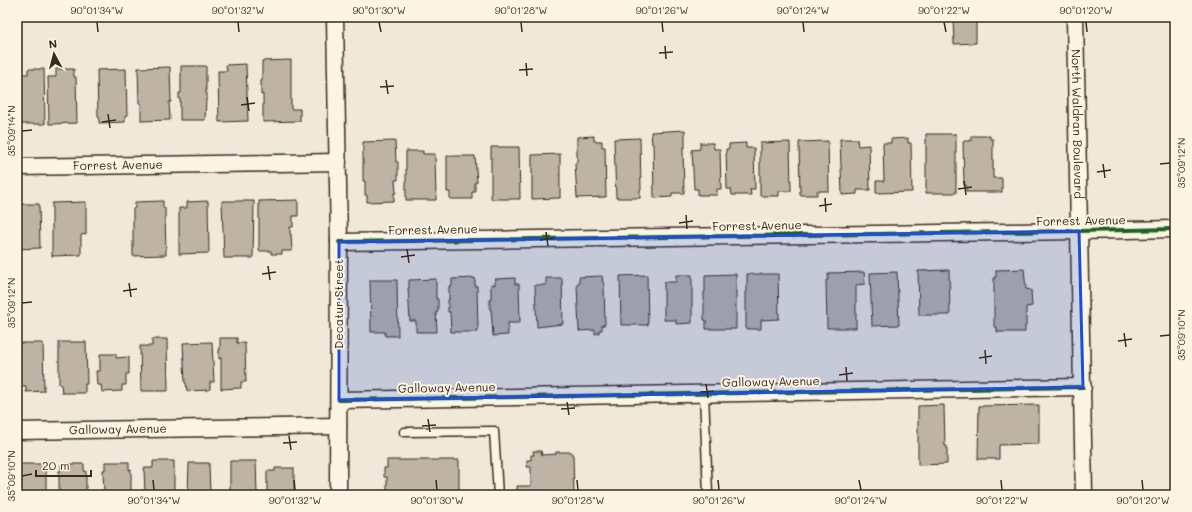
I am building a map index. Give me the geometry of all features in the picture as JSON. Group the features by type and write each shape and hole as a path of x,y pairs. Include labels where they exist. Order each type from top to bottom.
{"street":[{"name":"Decatur Street","path":"335,17 339,242 338,495"},
{"name":"North Waldran Boulevard","path":"1075,17 1084,495"},
{"name":"Forrest Avenue","path":"17,167 338,162"},
{"name":"Forrest Avenue","path":"339,242 1079,231 1175,228"},
{"name":"Galloway Avenue","path":"339,400 1083,387"},
{"name":"Galloway Avenue","path":"17,431 338,426"}],"lane":[{"path":"704,393 708,495"},
{"path":"404,432 494,431 498,495"}],"highlighted area":[{"path":"1079,231 1083,387 339,400 339,242"}],"building":[{"path":"953,17 976,17 976,43 954,44"},
{"path":"291,60 291,109 300,109 300,121 263,122 263,94 261,95 262,61"},
{"path":"246,64 248,121 219,122 218,71 227,71 226,65"},
{"path":"181,66 206,66 207,99 205,120 180,120 179,93 181,93"},
{"path":"170,67 170,120 141,121 138,68"},
{"path":"28,69 44,69 45,124 17,124 17,74 28,74"},
{"path":"56,69 74,69 74,77 76,77 77,123 49,124 48,77 56,77"},
{"path":"126,69 127,116 125,116 125,122 99,123 97,70"},
{"path":"685,130 685,148 683,148 684,193 672,193 672,197 654,198 653,144 651,132"},
{"path":"926,134 956,134 956,193 926,193"},
{"path":"594,136 594,141 602,141 602,147 605,147 606,197 577,198 575,163 577,163 577,137"},
{"path":"971,136 990,136 990,139 993,139 993,178 1002,178 1002,192 966,192 966,185 964,185 963,141 971,141"},
{"path":"640,138 640,198 616,198 614,139"},
{"path":"908,138 908,143 911,143 912,192 876,193 876,181 884,181 883,143 891,143 891,139"},
{"path":"840,139 857,139 858,146 869,145 870,190 857,190 857,194 842,195"},
{"path":"395,141 396,162 398,162 398,180 395,180 396,193 394,193 394,201 367,202 367,195 365,195 365,181 363,181 363,142"},
{"path":"828,141 829,191 817,191 817,195 800,195 799,142"},
{"path":"790,142 791,191 779,191 779,196 760,196 760,143"},
{"path":"700,143 713,143 714,149 720,149 721,189 717,189 717,195 698,195 698,189 694,189 692,150 700,149"},
{"path":"746,143 746,148 754,148 755,189 750,189 751,195 732,195 731,189 727,189 726,149 729,149 729,144"},
{"path":"491,147 519,147 520,199 491,199"},
{"path":"406,151 423,151 423,154 435,154 436,200 406,200"},
{"path":"560,154 560,198 532,199 532,155"},
{"path":"447,156 475,156 477,182 475,182 475,192 472,192 472,199 450,199 450,192 447,192"},
{"path":"298,200 298,216 293,216 293,227 290,227 292,251 282,251 282,254 271,254 271,251 259,251 259,201"},
{"path":"163,201 163,208 165,208 166,255 133,256 133,209 135,208 135,202"},
{"path":"208,201 209,253 179,254 179,208 187,208 187,202"},
{"path":"222,201 254,201 253,258 224,258"},
{"path":"86,202 86,234 81,235 81,255 52,256 52,203"},
{"path":"17,204 39,204 40,248 17,249"},
{"path":"1024,269 1026,289 1031,290 1032,306 1026,307 1025,332 997,332 997,327 994,327 994,277 996,277 996,270"},
{"path":"949,270 950,315 919,315 918,271"},
{"path":"864,272 865,284 856,285 856,328 827,328 826,280 828,280 828,273"},
{"path":"897,272 899,325 872,326 870,273"},
{"path":"736,274 736,329 706,329 706,320 704,320 705,275"},
{"path":"747,274 778,274 779,319 761,320 761,329 746,329"},
{"path":"647,275 648,325 621,325 620,276"},
{"path":"676,275 692,275 692,323 676,324 676,320 664,320 664,282 676,282"},
{"path":"602,276 604,284 605,325 602,325 602,330 599,330 599,333 595,334 595,330 579,331 577,284 579,284 579,277"},
{"path":"475,278 475,286 477,286 478,332 451,332 448,300 449,286 452,286 452,279"},
{"path":"515,278 515,284 519,284 520,323 508,323 508,335 493,336 490,310 491,284 495,285 495,279"},
{"path":"546,278 562,278 563,324 537,327 535,285 546,285"},
{"path":"436,279 436,299 438,299 438,312 436,312 437,332 416,332 416,321 410,321 409,280"},
{"path":"370,280 397,280 398,336 385,336 385,332 371,332"},
{"path":"220,338 237,338 237,343 245,343 246,382 241,382 241,388 221,389 221,358 219,359"},
{"path":"152,339 167,339 168,391 141,391 140,346 152,346"},
{"path":"59,342 86,342 87,384 85,384 85,393 62,393 61,385 59,384"},
{"path":"212,342 214,382 210,382 209,390 187,391 185,383 183,343"},
{"path":"17,343 43,343 44,391 26,392 26,386 17,386"},
{"path":"100,354 116,354 116,358 129,357 129,374 126,374 126,385 122,385 122,391 102,392 101,385 97,385 96,371 100,371"},
{"path":"944,405 947,464 918,465 918,406"},
{"path":"1039,405 1039,444 999,445 999,459 978,459 979,406"},
{"path":"533,451 541,451 542,455 556,454 556,452 572,452 574,495 517,495 517,486 531,486 531,467 527,467 527,460 531,460 531,455 534,455"},
{"path":"387,460 459,460 459,495 387,495 387,477 384,477 384,468 387,468"},
{"path":"153,461 174,461 174,495 145,495 144,468 153,468"},
{"path":"230,461 256,461 257,495 230,495"},
{"path":"105,462 129,462 129,470 131,469 131,495 104,495 103,470 105,470"},
{"path":"189,463 209,463 210,495 188,495"},
{"path":"20,464 44,464 44,471 46,471 46,495 18,495 18,471 20,471"},
{"path":"61,464 84,464 84,471 86,471 86,495 59,495 59,471 61,471"},
{"path":"275,468 294,468 294,495 267,495 267,471 275,471"}],"cycle path":[{"path":"339,242 1175,229"},
{"path":"339,400 1083,387"}]}
